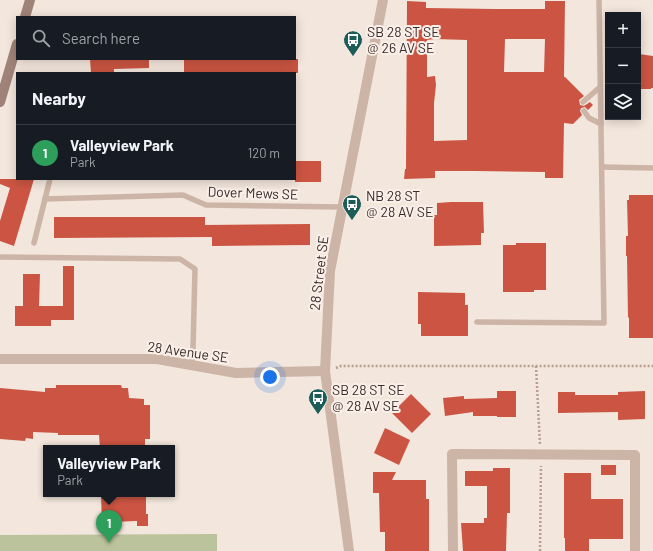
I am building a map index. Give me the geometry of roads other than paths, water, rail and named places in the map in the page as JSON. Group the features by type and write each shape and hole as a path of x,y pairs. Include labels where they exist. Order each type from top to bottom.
{"street":[{"path":"25,16 30,0"},
{"name":"28 Street SE","path":"348,551 325,372 330,271 383,0"},
{"path":"0,102 16,47"},
{"name":"28 Avenue SE","path":"0,359 157,359 236,373 325,372"},
{"path":"453,551 452,454 541,453 635,455 635,551"}],"lane":[{"path":"477,322 604,323 599,0"},
{"path":"583,102 600,87"},
{"path":"584,111 589,118 601,124"},
{"path":"602,167 653,168"},
{"path":"34,243 50,180"},
{"name":"Dover Mews SE","path":"45,198 183,195 206,205 343,207"},
{"path":"0,257 180,259 196,269 192,365"}],"place":[{"name":"SB 28 ST SE @ 26 AV SE","path":"353,57"},
{"name":"NB 28 ST @ 28 AV SE","path":"352,221"},
{"name":"SB 28 ST SE @ 28 AV SE","path":"318,415"},
{"name":"Valleyview Park","path":"109,543"}]}
